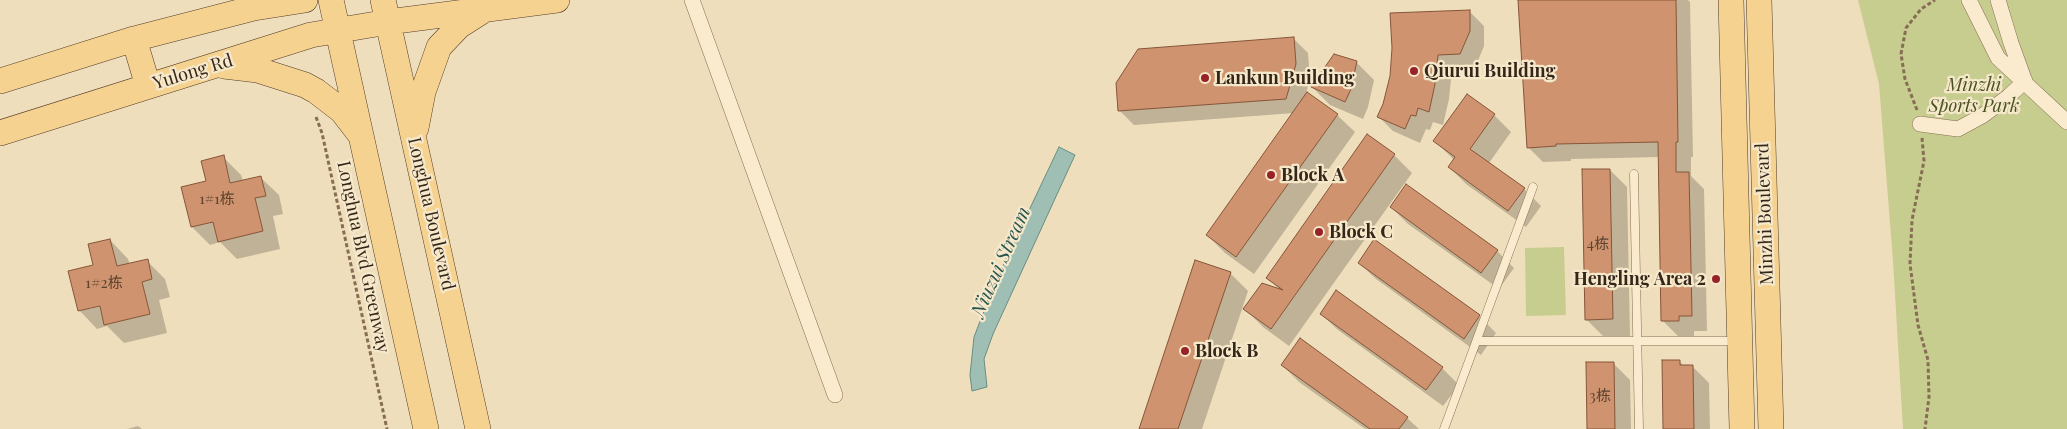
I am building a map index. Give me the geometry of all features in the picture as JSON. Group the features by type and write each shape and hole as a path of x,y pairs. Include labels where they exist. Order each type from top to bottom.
{"main road":[{"path":"228,15 254,0"},
{"path":"0,81 134,39 254,8 305,0"},
{"path":"331,0 426,429"},
{"name":"Yulong Rd","path":"0,133 294,40 338,30 385,11 486,8 557,0"},
{"name":"Minzhi Boulevard","path":"1731,0 1742,429"},
{"name":"Minzhi Boulevard","path":"1759,0 1771,429"},
{"path":"414,138 423,92 439,47 459,26 486,8"},
{"name":"Longhua Boulevard","path":"385,11 478,429"},
{"path":"134,39 148,86"},
{"path":"214,66 258,70 305,85 342,111 362,137"}],"street":[{"path":"692,0 835,395"},
{"path":"1969,0 1998,58 2067,122"},
{"path":"1998,0 2025,81"},
{"path":"1920,124 1958,128 1982,116 2008,97 2025,81"}],"lane":[{"path":"1634,174 1639,429"},
{"path":"1444,429 1533,187"},
{"path":"1476,341 1740,341"}],"path":[{"path":"1926,429 1929,397 1928,360 1918,324 1910,264 1912,220 1924,160 1920,124 1915,102 1905,79 1901,54 1906,28 1921,9 1935,0"},
{"name":"Longhua Blvd Greenway","path":"312,112 322,133 387,429"}],"green space":[{"name":"Minzhi Sports Park","path":"1858,0 2067,0 2067,429 1903,429 1893,261 1879,84"},
{"path":"1564,247 1566,315 1526,316 1525,248"}],"water":[{"path":"1059,147 1075,155 993,334 984,359 987,387 972,391 970,375 974,337 996,280"}],"building":[{"path":"1518,0 1676,0 1678,142 1676,142 1676,172 1689,172 1692,316 1679,316 1679,321 1661,321 1658,142 1556,144 1556,146 1527,148"},
{"name":"Qiurui Building","path":"1470,10 1470,31 1460,54 1438,55 1435,84 1429,112 1418,108 1416,116 1411,115 1405,129 1377,117 1383,104 1390,76 1392,48 1390,13"},
{"name":"Lankun Building","path":"1294,37 1296,64 1286,99 1118,111 1116,83 1138,49"},
{"path":"1334,54 1357,61 1351,89 1345,102 1311,87"},
{"name":"Block A","path":"1307,92 1338,114 1236,257 1206,235"},
{"path":"1467,94 1495,114 1470,149 1525,188 1508,211 1448,167 1455,157 1433,141"},
{"name":"Block C","path":"1367,134 1395,154 1271,329 1243,309 1262,283 1283,290 1266,278"},
{"path":"224,155 230,183 261,176 266,196 255,198 263,231 218,242 213,222 191,227 181,187 206,181 201,161"},
{"path":"1582,169 1610,169 1613,319 1585,320"},
{"path":"1406,184 1498,250 1481,273 1390,207"},
{"path":"110,239 117,266 148,259 152,279 142,282 150,314 104,325 100,306 78,311 68,271 93,265 88,244"},
{"path":"1374,239 1480,315 1464,339 1358,263"},
{"name":"Block B","path":"1195,260 1231,272 1178,429 1139,429"},
{"path":"1336,290 1443,367 1426,390 1320,314"},
{"path":"1300,338 1408,417 1399,429 1370,429 1281,365"},
{"path":"1662,360 1680,360 1680,365 1693,365 1694,429 1663,429"},
{"path":"1586,362 1614,362 1615,429 1587,429"}],"place":[{"name":"Qiurui Building","path":"1414,71"},
{"name":"Lankun Building","path":"1205,78"},
{"name":"Block A","path":"1271,175"},
{"name":"Block C","path":"1319,232"},
{"name":"Hengling Area 2","path":"1716,279"},
{"name":"Block B","path":"1185,351"}],"water label":[{"name":"Niuzui Stream","path":"1001,262"}]}
